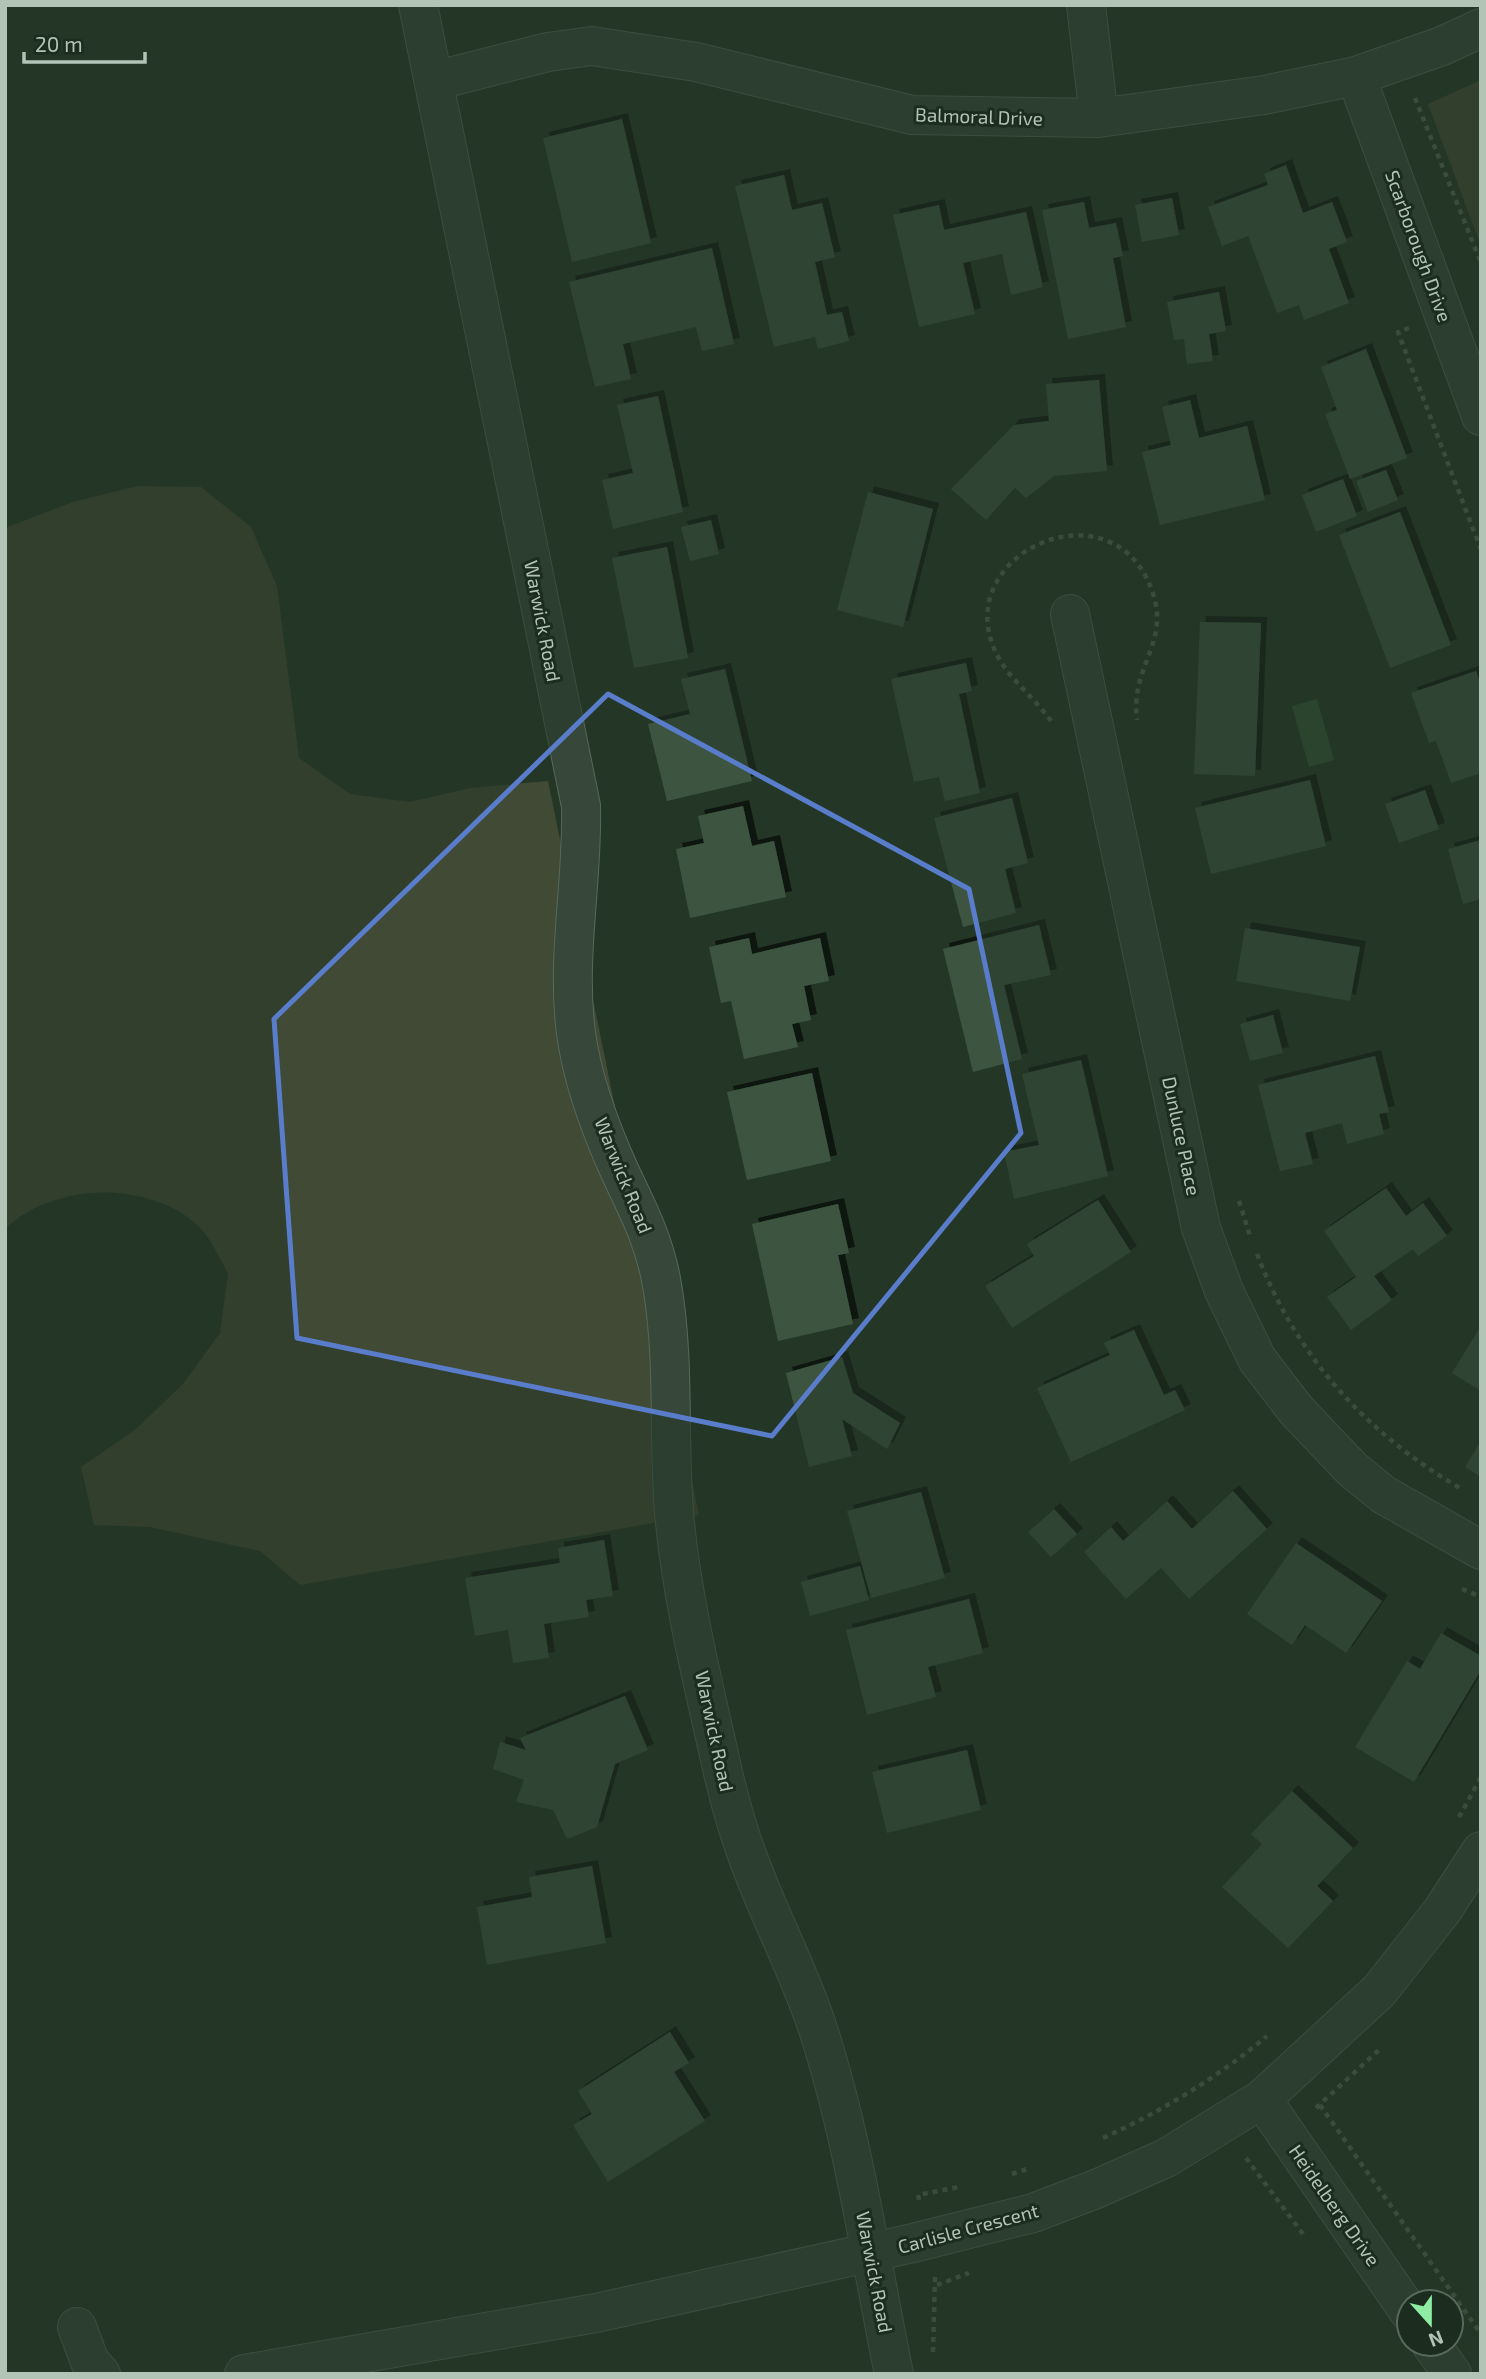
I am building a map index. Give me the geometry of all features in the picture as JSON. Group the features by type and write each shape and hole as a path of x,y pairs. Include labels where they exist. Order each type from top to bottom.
{"street":[{"name":"Warwick Road","path":"418,5 580,806 582,860 572,947 576,1034 594,1101 614,1158 647,1225 662,1286 672,1408 674,1506 679,1561 733,1813 751,1865 815,2020 838,2091 854,2158 894,2374"},
{"path":"1086,5 1098,118"},
{"name":"Balmoral Drive","path":"434,81 548,52 592,46 696,62 912,115 1098,118 1264,95 1356,76 1442,46 1481,27"},
{"name":"Scarborough Drive","path":"1356,76 1481,416"},
{"name":"Dunluce Place","path":"1070,614 1201,1228 1224,1291 1257,1359 1321,1439 1384,1495 1481,1550"},
{"name":"Carlisle Crescent","path":"244,2374 596,2313 870,2253 1032,2213 1167,2158 1262,2099 1379,1991 1442,1911 1467,1839"},
{"name":"Heidelberg Drive","path":"1262,2099 1395,2292"},
{"path":"77,2327 90,2362 101,2374"},
{"path":"1440,2358 1451,2374"}],"path":[{"path":"1399,61 1481,263"},
{"path":"1467,1839 1481,1777"},
{"path":"1098,2141 1176,2101 1229,2066 1275,2029"},
{"path":"1320,2105 1481,2334"},
{"path":"1010,2174 1034,2167"},
{"path":"933,2357 937,2285 918,2195 964,2186"}],"highlighted area":[{"path":"608,694 969,889 1021,1133 772,1436 297,1338 274,1019"}],"shaded area":[{"path":"1481,80 1481,246 1428,104"},
{"path":"138,486 201,487 251,527 277,586 299,758 350,794 410,802 470,788 548,781 699,1515 300,1585 260,1551 150,1527 94,1525 81,1467 135,1430 183,1384 220,1333 228,1273 209,1240 195,1223 174,1209 151,1199 99,1193 73,1196 48,1203 25,1214 5,1229 5,528 73,502"},
{"path":"1317,699 1334,760 1309,767 1292,706"}],"building":[{"path":"622,119 651,243 572,262 543,138"},
{"path":"1286,165 1303,213 1332,202 1347,242 1329,249 1349,303 1304,320 1299,305 1277,313 1248,236 1222,246 1208,207 1268,185 1264,174"},
{"path":"784,175 792,210 822,203 835,257 815,262 827,315 842,312 849,341 818,349 815,337 774,347 735,186"},
{"path":"1172,198 1179,235 1142,242 1135,205"},
{"path":"1084,202 1089,228 1116,223 1123,256 1113,258 1126,327 1068,339 1042,210"},
{"path":"939,205 944,230 1026,212 1043,287 1011,295 1002,254 963,263 975,314 919,327 893,215"},
{"path":"712,248 734,344 702,351 696,327 623,344 631,379 595,387 569,282"},
{"path":"1219,292 1226,331 1209,334 1213,361 1187,364 1184,339 1174,340 1167,302"},
{"path":"1366,349 1407,458 1350,479 1325,414 1337,410 1321,367"},
{"path":"1099,380 1107,471 1054,476 1026,498 1015,488 986,520 951,489 1014,425 1049,421 1046,384"},
{"path":"658,396 683,512 613,529 602,480 633,473 617,405"},
{"path":"1190,400 1199,438 1247,426 1265,500 1160,525 1142,452 1171,445 1162,407"},
{"path":"1386,470 1398,500 1368,512 1356,481"},
{"path":"1343,479 1357,516 1316,532 1302,495"},
{"path":"868,492 933,509 903,627 837,610"},
{"path":"1400,512 1451,645 1390,668 1339,535"},
{"path":"711,520 719,554 690,561 681,527"},
{"path":"667,547 688,658 634,668 612,558"},
{"path":"1200,622 1261,623 1255,776 1194,774"},
{"path":"966,663 972,691 959,694 980,793 945,801 939,777 914,782 891,679"},
{"path":"725,669 752,781 667,801 648,724 690,714 681,679"},
{"path":"1476,671 1481,685 1481,773 1451,783 1436,741 1429,743 1411,693"},
{"path":"1310,780 1326,846 1211,874 1195,808"},
{"path":"1425,790 1439,829 1399,843 1385,804"},
{"path":"1012,798 1028,863 1005,869 1016,913 963,927 934,818"},
{"path":"743,806 752,846 774,841 786,897 690,918 676,849 704,843 698,816"},
{"path":"1481,840 1481,899 1463,904 1448,849"},
{"path":"1039,925 1051,975 1004,985 1022,1059 973,1072 943,949"},
{"path":"1245,928 1360,947 1350,1001 1236,981"},
{"path":"749,938 752,954 820,938 829,981 804,986 811,1020 792,1024 798,1047 744,1059 731,1001 721,1003 709,947"},
{"path":"1273,1015 1283,1053 1250,1061 1240,1024"},
{"path":"1375,1056 1389,1112 1379,1114 1384,1134 1347,1144 1342,1123 1305,1133 1313,1164 1280,1171 1258,1085"},
{"path":"1081,1060 1108,1176 1014,1199 1004,1152 1039,1145 1022,1074"},
{"path":"812,1073 831,1161 747,1180 727,1092"},
{"path":"1386,1188 1406,1216 1423,1203 1447,1236 1418,1256 1413,1249 1374,1276 1392,1300 1351,1330 1327,1297 1356,1277 1324,1231"},
{"path":"1098,1200 1131,1252 1012,1328 985,1286 1034,1256 1027,1244"},
{"path":"838,1204 849,1253 838,1255 853,1324 778,1341 752,1224"},
{"path":"1479,1329 1481,1330 1481,1391 1452,1373"},
{"path":"1134,1330 1164,1395 1175,1390 1185,1410 1071,1462 1037,1388 1110,1355 1104,1343"},
{"path":"842,1357 853,1393 900,1423 887,1449 842,1419 852,1456 809,1467 786,1373"},
{"path":"1481,1441 1481,1477 1465,1467"},
{"path":"1233,1491 1267,1529 1189,1599 1161,1568 1126,1599 1084,1552 1111,1527 1123,1541 1167,1501 1192,1529"},
{"path":"921,1492 945,1578 871,1598 847,1511"},
{"path":"1054,1509 1077,1534 1051,1557 1028,1532"},
{"path":"604,1540 613,1596 586,1600 589,1617 544,1624 549,1658 513,1663 508,1630 475,1636 465,1578 560,1563 558,1548"},
{"path":"1296,1543 1382,1601 1346,1653 1305,1625 1292,1645 1247,1614"},
{"path":"860,1566 869,1600 810,1616 801,1582"},
{"path":"969,1599 983,1653 928,1667 936,1697 867,1715 846,1630"},
{"path":"1441,1633 1481,1656 1481,1670 1414,1782 1355,1747 1407,1661 1420,1669"},
{"path":"625,1696 648,1750 615,1764 597,1827 567,1839 553,1810 516,1802 524,1780 493,1769 500,1742 526,1750 520,1738"},
{"path":"967,1750 981,1810 887,1833 872,1772"},
{"path":"1292,1791 1353,1848 1317,1886 1333,1901 1288,1948 1222,1887 1262,1844 1251,1834"},
{"path":"592,1866 606,1943 487,1965 477,1907 532,1897 529,1877"},
{"path":"670,2032 689,2063 674,2072 705,2121 608,2182 573,2125 592,2114 578,2091"}]}
